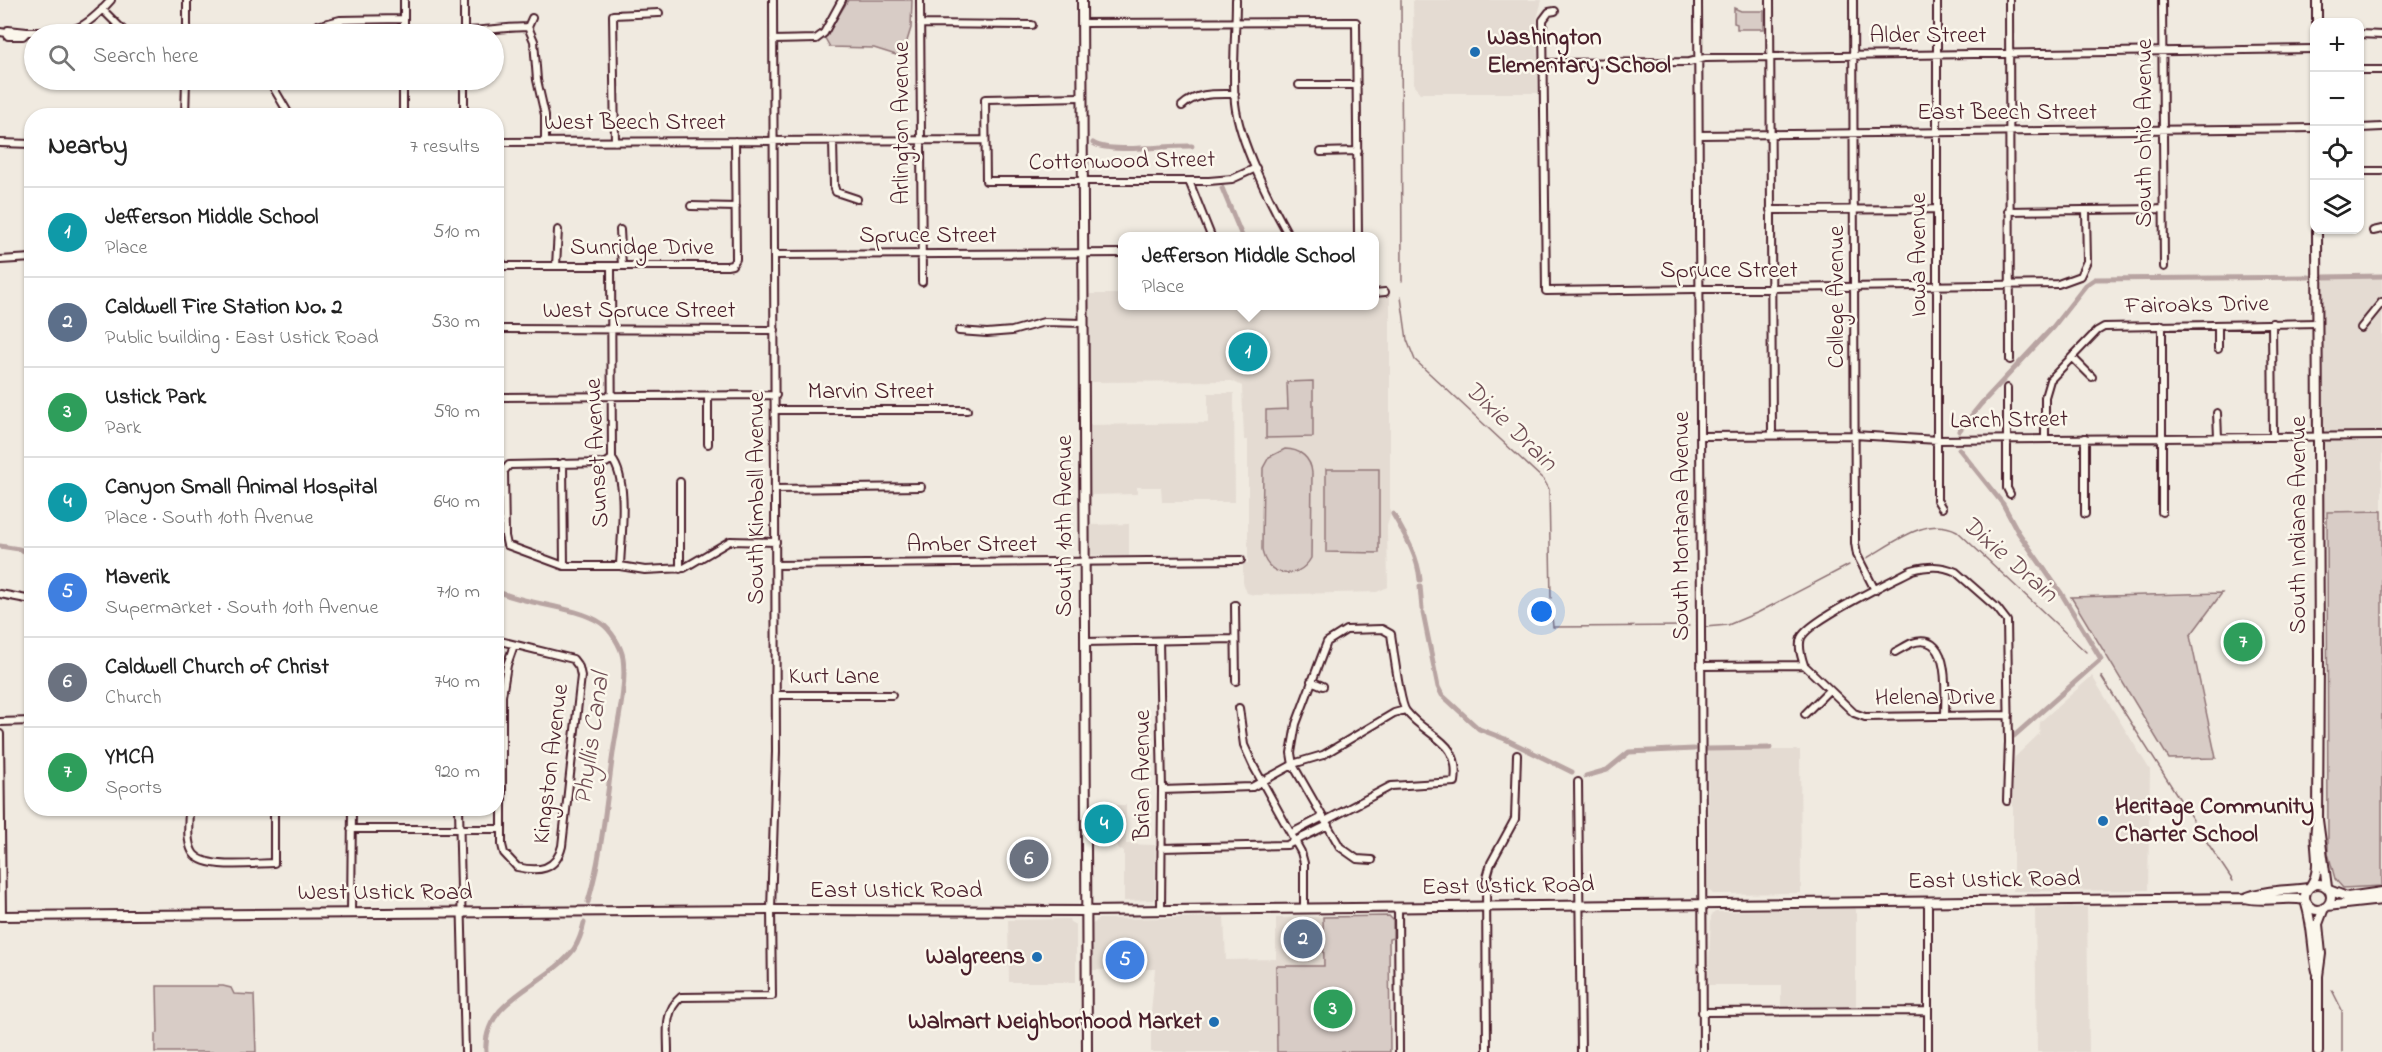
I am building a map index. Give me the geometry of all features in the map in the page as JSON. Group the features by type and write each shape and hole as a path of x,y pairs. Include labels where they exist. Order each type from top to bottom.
{"main road":[{"name":"South 10th Avenue","path":"1082,0 1087,1052"},
{"path":"2317,0 2317,18"},
{"name":"South Indiana Avenue","path":"2317,234 2318,820 2328,889"},
{"name":"South Indiana Avenue","path":"2309,887 2318,872 2314,833 2318,820"},
{"path":"2318,976 2305,894 2309,887 2321,884 2347,897 2382,892"},
{"name":"East Ustick Road","path":"2246,898 2255,894 2309,887"},
{"path":"2318,1052 2318,976 2321,954 2318,924 2330,900 2328,889"},
{"name":"East Ustick Road","path":"771,910 1086,911 2246,898 2259,902 2291,897 2306,902"},
{"path":"2306,902 2314,909 2382,900"},
{"name":"West Ustick Road","path":"1,916 771,910"}],"street":[{"path":"86,24 111,0"},
{"path":"187,0 188,24"},
{"path":"404,0 404,24"},
{"path":"464,0 464,24"},
{"name":"South Kimball Avenue","path":"668,1052 668,1017 672,1004 681,997 772,996 771,910 776,695 773,0"},
{"path":"773,40 816,39 824,33 842,0"},
{"name":"Arlington Avenue","path":"920,0 922,282"},
{"path":"1236,0 1235,94 1240,126 1256,168 1287,232"},
{"name":"South Montana Avenue","path":"1698,0 1703,1052"},
{"path":"1770,0 1772,435"},
{"name":"College Avenue","path":"1853,0 1855,543 1857,555 1875,590"},
{"name":"Iowa Avenue","path":"1937,0 1937,500 1942,508"},
{"path":"2009,0 2010,360"},
{"name":"South Ohio Avenue","path":"2162,0 2164,267"},
{"path":"102,9 117,24"},
{"path":"1543,63 1543,20 1546,14 1555,11"},
{"path":"615,142 613,15 659,13"},
{"path":"532,18 528,27 534,41 537,80 545,115 545,142"},
{"path":"322,24 340,20 404,19"},
{"path":"1082,24 1356,22 1358,232"},
{"path":"920,24 1032,25"},
{"path":"504,29 528,27"},
{"path":"3,33 8,36 24,35"},
{"path":"2364,34 2382,35"},
{"name":"Alder Street","path":"1543,63 1689,62 1699,59 1853,54 2310,49"},
{"name":"Spruce Street","path":"1543,63 1546,291 2058,284 2080,276 2085,267 2087,261 2086,211"},
{"path":"2364,70 2382,70"},
{"path":"1299,85 1357,85"},
{"path":"184,108 185,90"},
{"path":"275,90 285,108"},
{"path":"403,90 403,108"},
{"path":"464,90 464,108"},
{"path":"1182,106 1190,98 1206,94 1235,94"},
{"path":"774,141 985,140 985,99 1082,98"},
{"path":"2364,128 2382,127"},
{"name":"East Beech Street","path":"1699,135 1770,132 2310,128"},
{"name":"Cottonwood Street","path":"985,140 986,181 1189,181 1232,178 1256,168"},
{"name":"Sunridge Drive","path":"504,265 732,265 736,259 735,141"},
{"name":"West Beech Street","path":"504,142 774,141"},
{"path":"833,141 836,192 857,199"},
{"path":"0,143 24,144"},
{"path":"1321,152 1358,151"},
{"path":"2364,171 2382,171"},
{"path":"1189,181 1209,232"},
{"path":"691,206 735,207"},
{"path":"1770,210 1937,209"},
{"path":"2008,211 2162,210"},
{"path":"2373,231 2382,228"},
{"path":"556,266 558,230"},
{"path":"620,230 622,266"},
{"name":"Spruce Street","path":"774,255 1118,254"},
{"path":"0,260 24,258"},
{"name":"Sunset Avenue","path":"611,266 612,459 619,473 621,495 620,566"},
{"path":"1379,292 1385,292"},
{"path":"2361,328 2382,302"},
{"path":"959,331 987,333 1012,331 1044,322 1084,323"},
{"path":"2272,323 2273,436"},
{"name":"Fairoaks Drive","path":"2045,439 2046,389 2050,380 2104,327 2317,323"},
{"path":"2218,325 2218,349"},
{"path":"2162,326 2162,512"},
{"name":"West Spruce Street","path":"504,329 775,330"},
{"path":"2072,357 2092,377"},
{"path":"2007,388 2007,488 2010,494"},
{"path":"504,398 776,395"},
{"path":"708,396 708,444"},
{"name":"Marvin Street","path":"776,410 967,410"},
{"path":"2217,413 2217,436"},
{"name":"Larch Street","path":"1700,436 1854,435 1938,440 2381,436"},
{"path":"2085,438 2085,514"},
{"path":"612,459 606,463 514,464 506,468 504,519 507,545 564,566 620,566 645,570 680,569 730,541 776,542"},
{"path":"563,463 564,566"},
{"path":"680,482 680,569"},
{"path":"776,489 921,488"},
{"name":"Amber Street","path":"775,565 1241,561"},
{"path":"1701,666 1804,665 1800,646 1801,638 1813,624 1922,567 1949,569 1963,577 2003,613 2008,630 2007,801"},
{"path":"0,594 24,597"},
{"path":"1235,605 1236,681"},
{"path":"1161,848 1287,845 1297,842 1326,821 1391,786 1455,782 1457,768 1451,750 1405,710 1391,634 1382,629 1346,630 1328,642 1296,724 1291,753 1293,765 1326,821 1340,847 1348,855 1357,859 1372,860"},
{"path":"1085,642 1235,639"},
{"name":"Brian Avenue","path":"1160,641 1161,910"},
{"path":"504,642 514,645 504,684"},
{"path":"1895,652 1913,643 1921,642 1935,647 1940,653 1945,667 1945,716"},
{"name":"Kingston Avenue","path":"502,829 504,854 517,867 527,870 543,869 553,864 560,856 581,676 579,667 573,660 514,645"},
{"name":"Helena Drive","path":"1804,665 1859,716 2009,715"},
{"path":"1311,681 1323,686"},
{"path":"1805,714 1829,690"},
{"name":"Kurt Lane","path":"776,695 892,695"},
{"path":"1239,708 1244,745 1262,782 1297,842 1304,863 1304,908"},
{"path":"1162,790 1252,787 1293,765 1323,755 1394,713 1405,710"},
{"path":"0,722 24,721"},
{"path":"0,734 1,916"},
{"path":"1487,1052 1486,881 1491,863 1515,819 1517,755"},
{"path":"1578,782 1581,1052"},
{"path":"189,816 189,841 196,857 214,864 274,863 274,816"},
{"path":"351,816 351,914"},
{"path":"459,816 465,1052"},
{"path":"351,829 502,829 502,816"},
{"path":"1292,833 1326,821"},
{"path":"1928,901 1928,1052"},
{"path":"1398,907 1399,1052"},
{"path":"1702,1012 1928,1011"}],"shaded area":[{"path":"848,0 912,0 911,28 903,54 896,55 874,48 830,47 825,38"},
{"name":"Washington Elementary School","path":"1413,0 1542,0 1537,19 1538,93 1420,93 1414,86"},
{"path":"1734,8 1741,11 1764,11 1764,29 1737,29 1737,24 1734,23"},
{"path":"2317,276 2382,276 2382,511 2319,512"},
{"path":"1088,294 1118,294 1118,310 1379,310 1379,297 1390,297 1388,587 1377,592 1254,595 1247,593 1243,583 1243,563 1248,563 1248,440 1244,440 1242,386 1232,381 1088,382"},
{"path":"1313,381 1313,437 1266,438 1266,410 1288,409 1287,382"},
{"path":"1208,393 1234,393 1235,502 1162,502 1161,487 1137,487 1137,494 1088,495 1088,425 1208,423"},
{"path":"1285,449 1304,455 1312,473 1311,558 1305,566 1291,573 1283,573 1269,566 1262,549 1263,468 1269,457"},
{"path":"1326,469 1379,469 1379,553 1326,552"},
{"path":"2382,511 2382,886 2343,888 2335,879 2328,853 2327,512"},
{"path":"1129,524 1129,556 1089,555 1088,525"},
{"path":"2222,593 2190,636 2216,758 2169,759 2071,597"},
{"path":"2092,676 2150,770 2148,890 2013,891 2013,764 2015,757 2039,734 2040,722"},
{"path":"1708,750 1800,750 1801,893 1713,894 1708,889"},
{"path":"1090,805 1126,805 1126,844 1155,845 1155,897 1153,900 1124,901 1124,851 1118,850 1118,845 1090,845"},
{"path":"1856,907 1856,1006 1781,1006 1781,985 1708,985 1711,916 1715,912"},
{"path":"2087,907 2089,1052 2037,1052 2035,908"},
{"path":"1389,916 1393,920 1393,938 1389,939 1390,1052 1277,1052 1276,966 1324,966 1323,917"},
{"path":"1224,917 1226,960 1276,959 1276,918 1323,917 1325,966 1276,966 1277,1052 1151,1052 1151,1013 1155,969 1091,970 1090,925 1097,919"},
{"path":"1069,919 1076,925 1076,982 1009,982 1008,920"},
{"path":"157,986 223,986 231,988 234,994 254,995 256,1052 155,1052 155,1034 158,1033"}],"waterway":[{"name":"Dixie Drain","path":"1401,0 1402,281"},
{"path":"1093,143 1126,149 1192,146"},
{"path":"1222,188 1240,232"},
{"path":"2324,277 2382,276"},
{"path":"1959,431 2053,327 2086,285 2095,279 2309,277"},
{"name":"Dixie Drain","path":"1401,297 1407,340 1415,360 1544,480 1549,489 1551,598"},
{"path":"1959,449 2003,504 2018,532 2061,593 2101,659 2014,736"},
{"path":"1393,514 1414,554 1420,580"},
{"name":"Dixie Drain","path":"1867,558 1899,539 1922,529 1934,526 1957,531 2086,652"},
{"name":"Phyllis Canal","path":"0,546 24,551"},
{"name":"Dixie Drain","path":"1705,627 1728,625 1759,612 1849,565"},
{"path":"1420,586 1422,609"},
{"name":"Phyllis Canal","path":"504,594 590,617 608,630 622,653 624,681 621,706 600,847 588,902"},
{"name":"Dixie Drain","path":"1551,606 1553,627 1689,626"},
{"path":"1423,613 1438,687 1442,695 1479,729 1505,739 1572,772"},
{"name":"Dixie Drain","path":"2101,676 2193,820"},
{"path":"1707,749 1770,748"},
{"path":"1586,776 1607,770 1629,752 1694,749"},
{"name":"Dixie Drain","path":"2203,836 2233,881"},
{"name":"Phyllis Canal","path":"486,1052 488,1034 494,1018 505,1005 563,962 576,946 584,923"},
{"name":"Dixie Drain","path":"2332,990 2342,1010 2342,1052"}],"place":[{"name":"Washington Elementary School","path":"1475,52"},
{"name":"Jefferson Middle School","path":"1248,352"},
{"name":"YMCA","path":"2243,642"},
{"name":"Heritage Community Charter School","path":"2103,821"},
{"name":"Canyon Small Animal Hospital","path":"1104,824"},
{"name":"Caldwell Church of Christ","path":"1029,859"},
{"name":"Caldwell Fire Station No. 2","path":"1303,939"},
{"name":"Walgreens","path":"1037,957"},
{"name":"Maverik","path":"1125,960"},
{"name":"Ustick Park","path":"1333,1009"},
{"name":"Walmart Neighborhood Market","path":"1214,1022"}]}
